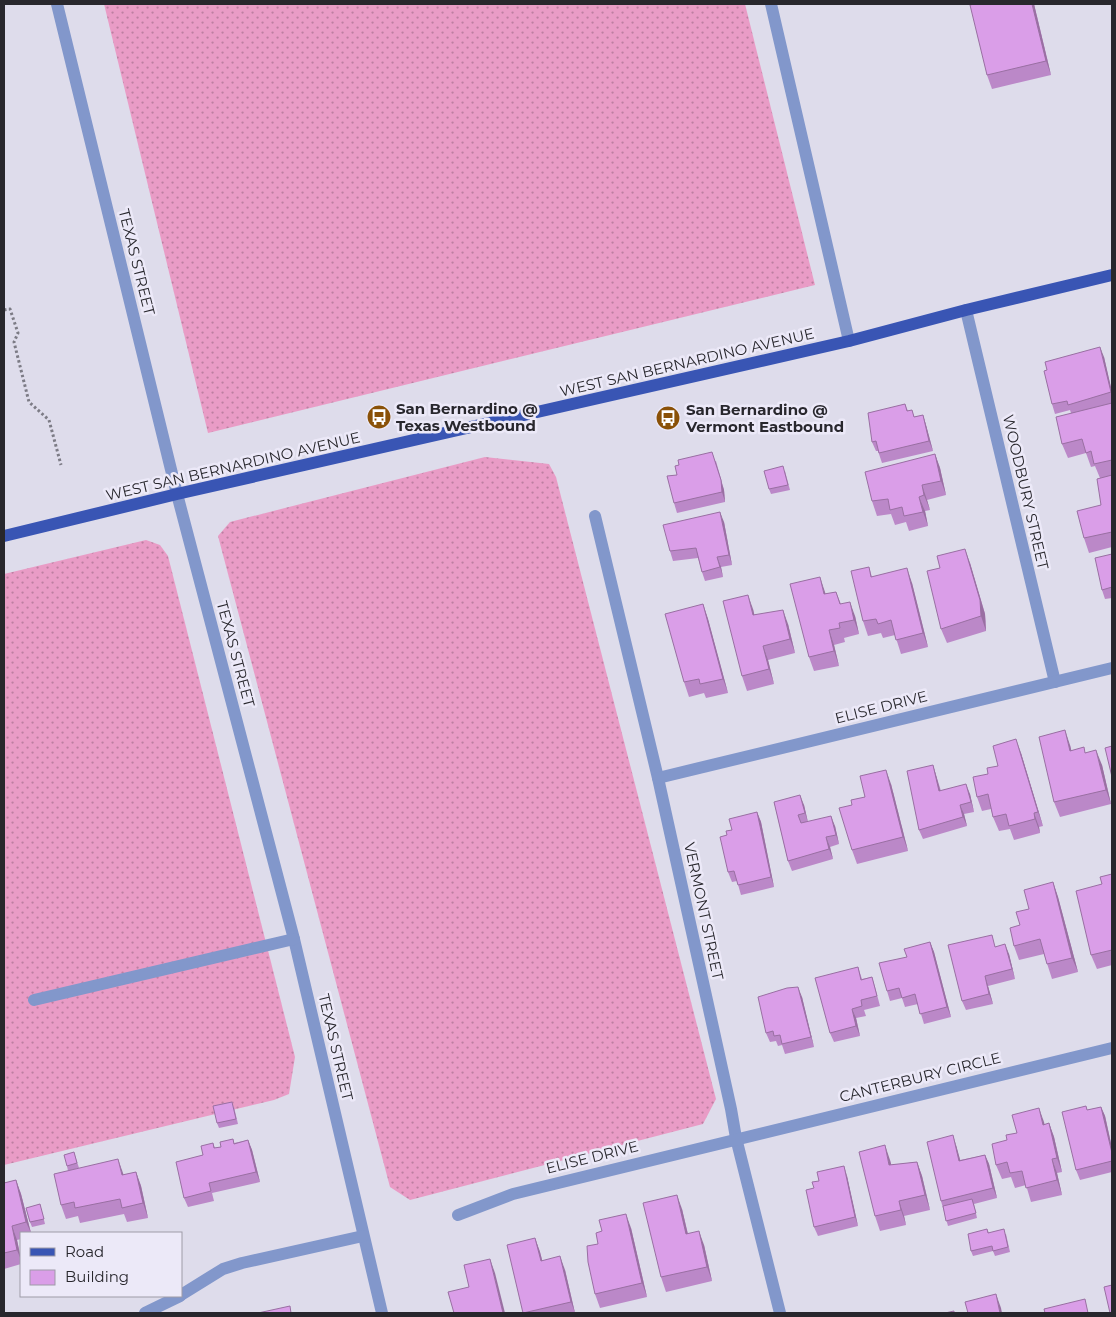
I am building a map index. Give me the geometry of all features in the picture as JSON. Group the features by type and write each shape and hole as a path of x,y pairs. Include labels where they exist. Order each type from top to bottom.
{"main road":[{"name":"WEST SAN BERNARDINO AVENUE","path":"4,536 177,494 849,341 966,310 1112,275"}],"street":[{"name":"TEXAS STREET","path":"57,4 177,494 294,939 382,1313"},
{"path":"771,4 849,341"},
{"name":"WOODBURY STREET","path":"966,310 1055,682"},
{"name":"VERMONT STREET","path":"595,516 658,778 736,1138 780,1313"},
{"name":"ELISE DRIVE","path":"658,778 1112,668"},
{"path":"34,1000 294,939"},
{"name":"CANTERBURY CIRCLE","path":"736,1138 1112,1048"},
{"name":"ELISE DRIVE","path":"458,1215 513,1194 736,1138"},
{"path":"182,1294 223,1269 363,1236"},
{"path":"144,1313 176,1297"}],"path":[{"path":"4,310 10,309 18,333 14,342 29,402 49,420 61,465"}],"shaded area":[{"path":"104,4 745,4 815,285 208,433"},
{"path":"485,457 549,464 556,477 716,1099 703,1124 410,1200 390,1187 218,536 230,522"},
{"path":"146,540 160,545 168,556 295,1057 289,1094 274,1100 4,1165 4,574"}],"building":[{"path":"1032,4 1046,61 987,75 970,5"},
{"path":"1100,347 1111,392 1068,405 1067,401 1052,404 1044,371 1047,370 1045,362"},
{"path":"1112,403 1112,460 1094,464 1091,451 1086,453 1082,439 1062,444 1056,417"},
{"path":"905,404 907,411 912,410 914,417 923,415 929,441 879,453 876,441 872,442 868,413"},
{"path":"712,452 721,480 722,492 674,503 667,476 677,475 675,466 679,465 678,460"},
{"path":"935,454 941,481 922,485 924,495 919,497 923,512 904,516 902,507 890,510 888,499 872,501 865,472"},
{"path":"783,466 788,485 769,489 764,471"},
{"path":"1112,475 1112,532 1084,538 1077,511 1101,505 1097,479"},
{"path":"720,512 729,555 717,557 720,567 702,572 696,548 670,551 663,525"},
{"path":"965,549 980,600 981,616 941,629 927,571 940,568 937,556"},
{"path":"1112,554 1112,587 1102,590 1095,558"},
{"path":"869,567 871,577 907,568 923,633 896,640 891,620 878,624 876,619 863,621 851,571"},
{"path":"820,577 824,594 836,592 840,604 850,602 854,620 839,623 840,628 829,630 834,651 809,657 790,584"},
{"path":"748,595 753,615 783,610 790,639 763,646 769,669 742,676 723,601"},
{"path":"703,604 723,679 700,684 699,679 684,682 665,614"},
{"path":"1065,730 1070,751 1084,747 1085,753 1096,750 1106,790 1054,802 1039,737"},
{"path":"1016,739 1038,812 1034,813 1035,819 1009,826 1006,814 993,817 988,794 977,797 973,777 988,774 987,768 998,766 993,746"},
{"path":"1112,746 1112,777 1105,748"},
{"path":"933,765 939,791 966,784 971,802 960,805 963,817 919,830 907,771"},
{"path":"886,770 903,837 852,850 839,808 852,805 851,800 865,797 860,776"},
{"path":"800,795 805,813 798,815 801,823 831,816 836,835 826,837 829,849 788,861 774,802"},
{"path":"757,812 771,877 738,885 734,871 728,872 720,837 727,835 726,831 732,830 729,819"},
{"path":"1112,874 1112,950 1091,955 1076,891 1102,884 1100,877"},
{"path":"1053,882 1072,958 1047,964 1040,939 1014,946 1010,928 1020,925 1016,912 1029,909 1024,890"},
{"path":"992,935 995,947 1005,944 1012,969 985,976 989,994 962,1001 948,945"},
{"path":"930,942 947,1007 920,1014 915,994 902,998 899,988 887,991 879,963 907,957 904,949"},
{"path":"858,967 861,980 872,977 877,996 861,1000 862,1006 852,1009 856,1026 830,1033 815,978"},
{"path":"798,987 811,1037 782,1044 780,1035 774,1036 773,1031 766,1033 758,997 787,988"},
{"path":"232,1102 236,1119 217,1123 213,1106"},
{"path":"1086,1106 1087,1110 1101,1107 1112,1153 1112,1161 1076,1170 1062,1112"},
{"path":"1039,1108 1043,1125 1049,1123 1057,1158 1052,1159 1057,1180 1026,1188 1022,1171 1010,1173 1007,1162 996,1165 992,1144 1007,1140 1006,1135 1017,1133 1012,1115"},
{"path":"953,1135 959,1161 985,1155 993,1188 941,1201 927,1142"},
{"path":"233,1139 234,1144 248,1140 256,1172 209,1183 211,1191 184,1198 176,1162 203,1155 201,1146 213,1143 214,1148 221,1147 220,1142"},
{"path":"885,1145 889,1165 917,1162 925,1195 899,1201 901,1210 875,1216 859,1152"},
{"path":"74,1152 77,1163 67,1166 64,1155"},
{"path":"118,1159 122,1175 136,1172 143,1203 122,1208 120,1199 75,1208 74,1202 61,1205 54,1174"},
{"path":"844,1166 855,1217 814,1227 806,1190 814,1188 812,1182 819,1181 817,1172"},
{"path":"16,1180 26,1222 12,1226 17,1250 4,1253 4,1183"},
{"path":"677,1195 686,1234 699,1231 707,1267 661,1277 643,1203"},
{"path":"972,1199 976,1213 946,1221 943,1206"},
{"path":"40,1204 44,1219 30,1222 26,1208"},
{"path":"626,1214 642,1283 595,1294 588,1262 587,1246 598,1244 596,1233 602,1231 599,1220"},
{"path":"987,1229 988,1233 1004,1229 1008,1247 993,1251 992,1246 971,1251 968,1234"},
{"path":"535,1238 541,1261 560,1256 571,1302 523,1313 507,1245"},
{"path":"490,1259 503,1313 454,1313 448,1292 469,1287 464,1265"},
{"path":"1112,1285 1112,1313 1110,1313 1104,1287"},
{"path":"996,1294 1000,1313 968,1313 965,1302"},
{"path":"1085,1299 1088,1313 1045,1313 1044,1309"},
{"path":"290,1306 291,1313 258,1313"}],"place":[{"name":"San Bernardino @ Texas Westbound","path":"379,417"},
{"name":"San Bernardino @ Vermont Eastbound","path":"668,418"}]}
